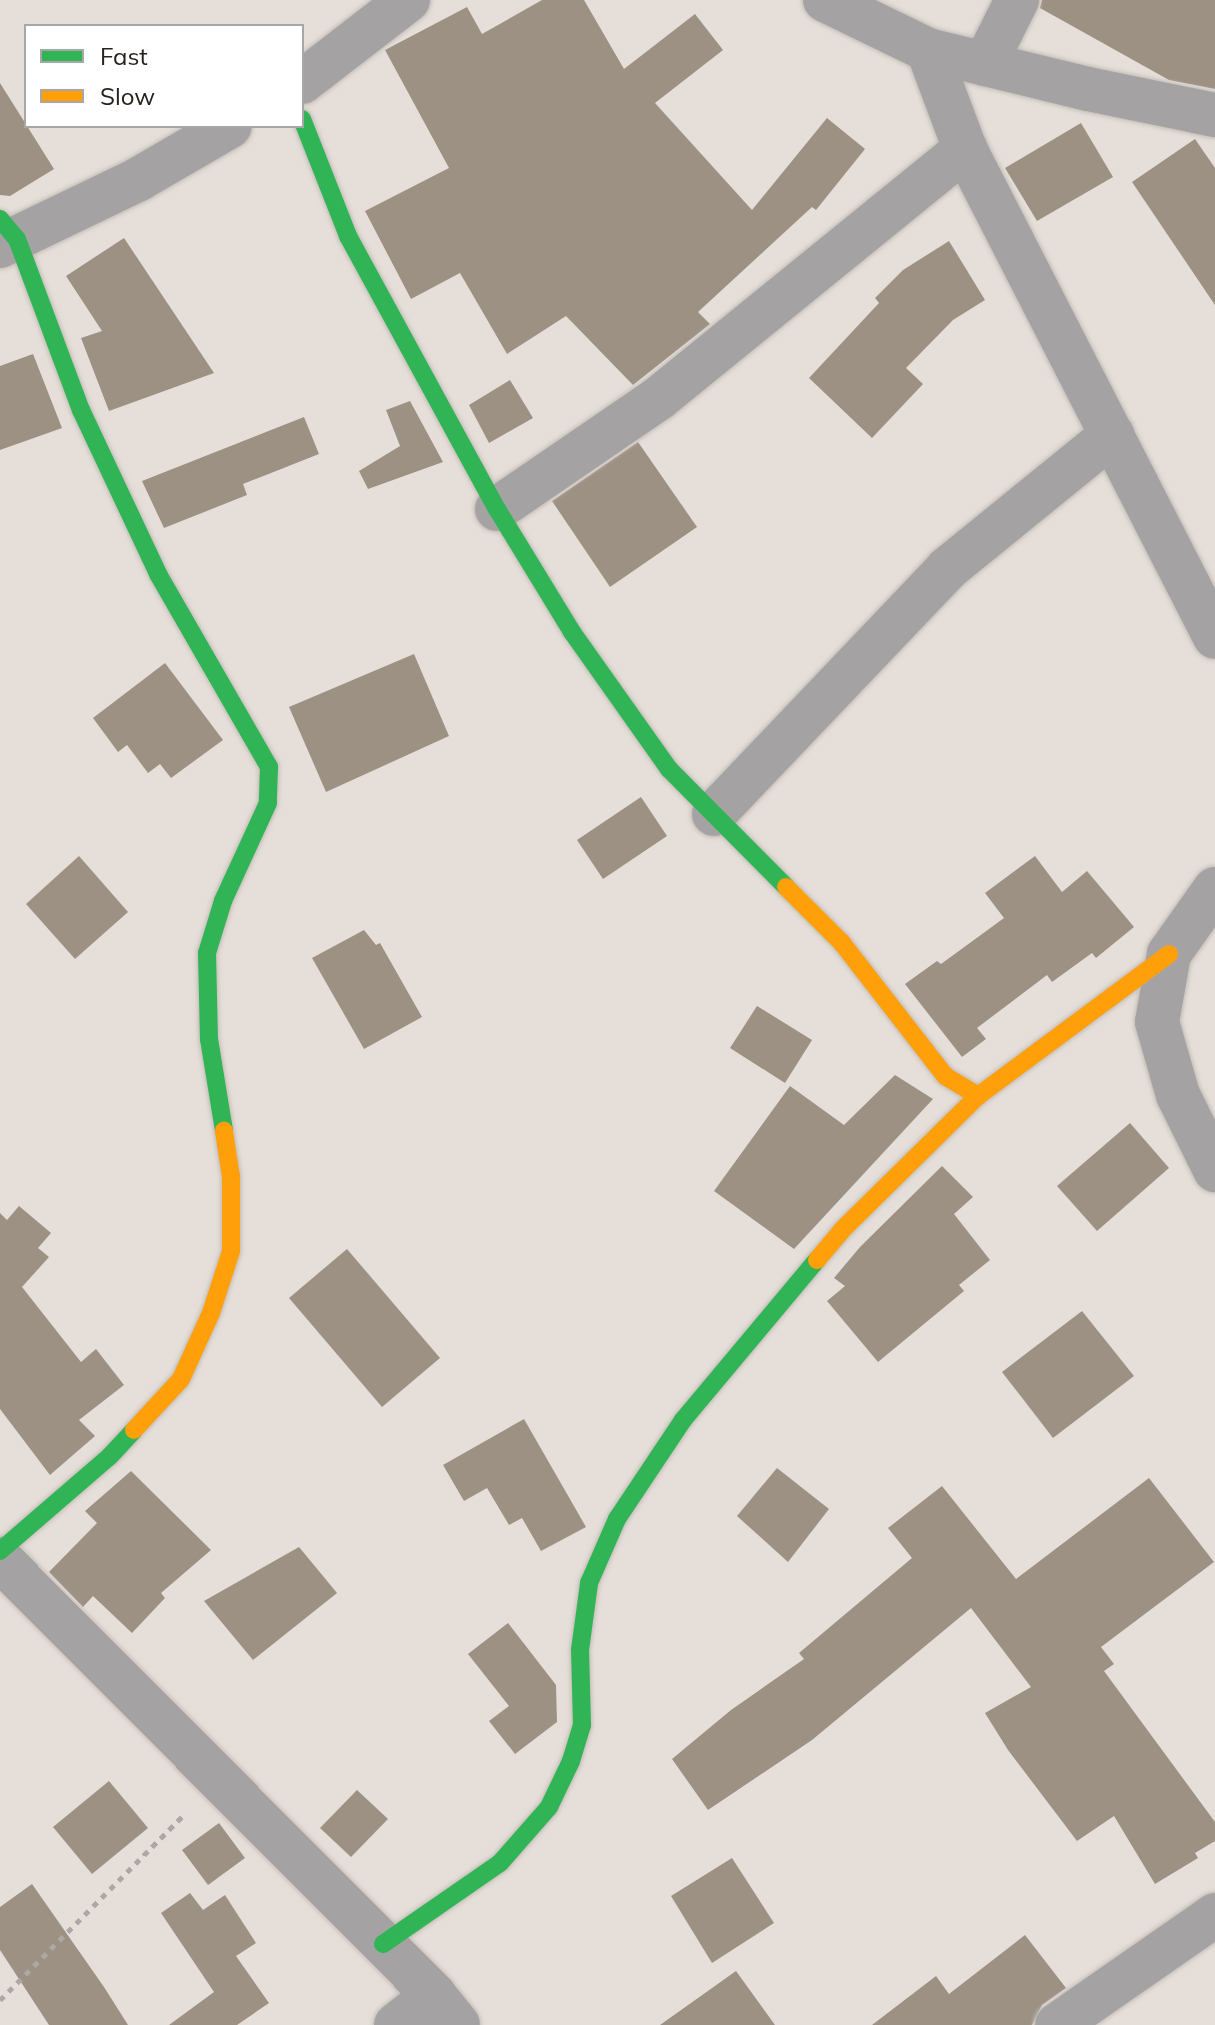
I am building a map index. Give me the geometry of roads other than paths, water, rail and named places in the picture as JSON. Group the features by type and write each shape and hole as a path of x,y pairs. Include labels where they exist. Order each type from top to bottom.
{"street":[{"path":"304,80 408,0"},
{"path":"825,0 928,50 1215,115"},
{"path":"985,64 1017,0"},
{"path":"928,50 965,149 1215,637"},
{"path":"304,124 348,236 497,509 572,632 669,769 842,943 945,1076 978,1096"},
{"path":"0,1551 110,1456 181,1379 211,1313 231,1251 231,1177 209,1039 207,953 223,901 268,803 269,767 158,574 81,410 6,235 139,179 227,128"},
{"path":"497,509 659,398 965,149"},
{"path":"714,814 947,569 1112,435"},
{"path":"383,1944 500,1863 549,1807 571,1761 582,1725 580,1650 589,1583 617,1519 683,1420 842,1230 978,1096 1169,954 1215,889"},
{"path":"1169,954 1157,1022 1178,1095 1215,1170"},
{"path":"0,1559 446,2010 396,2025"},
{"path":"1057,2025 1215,1915"}]}
